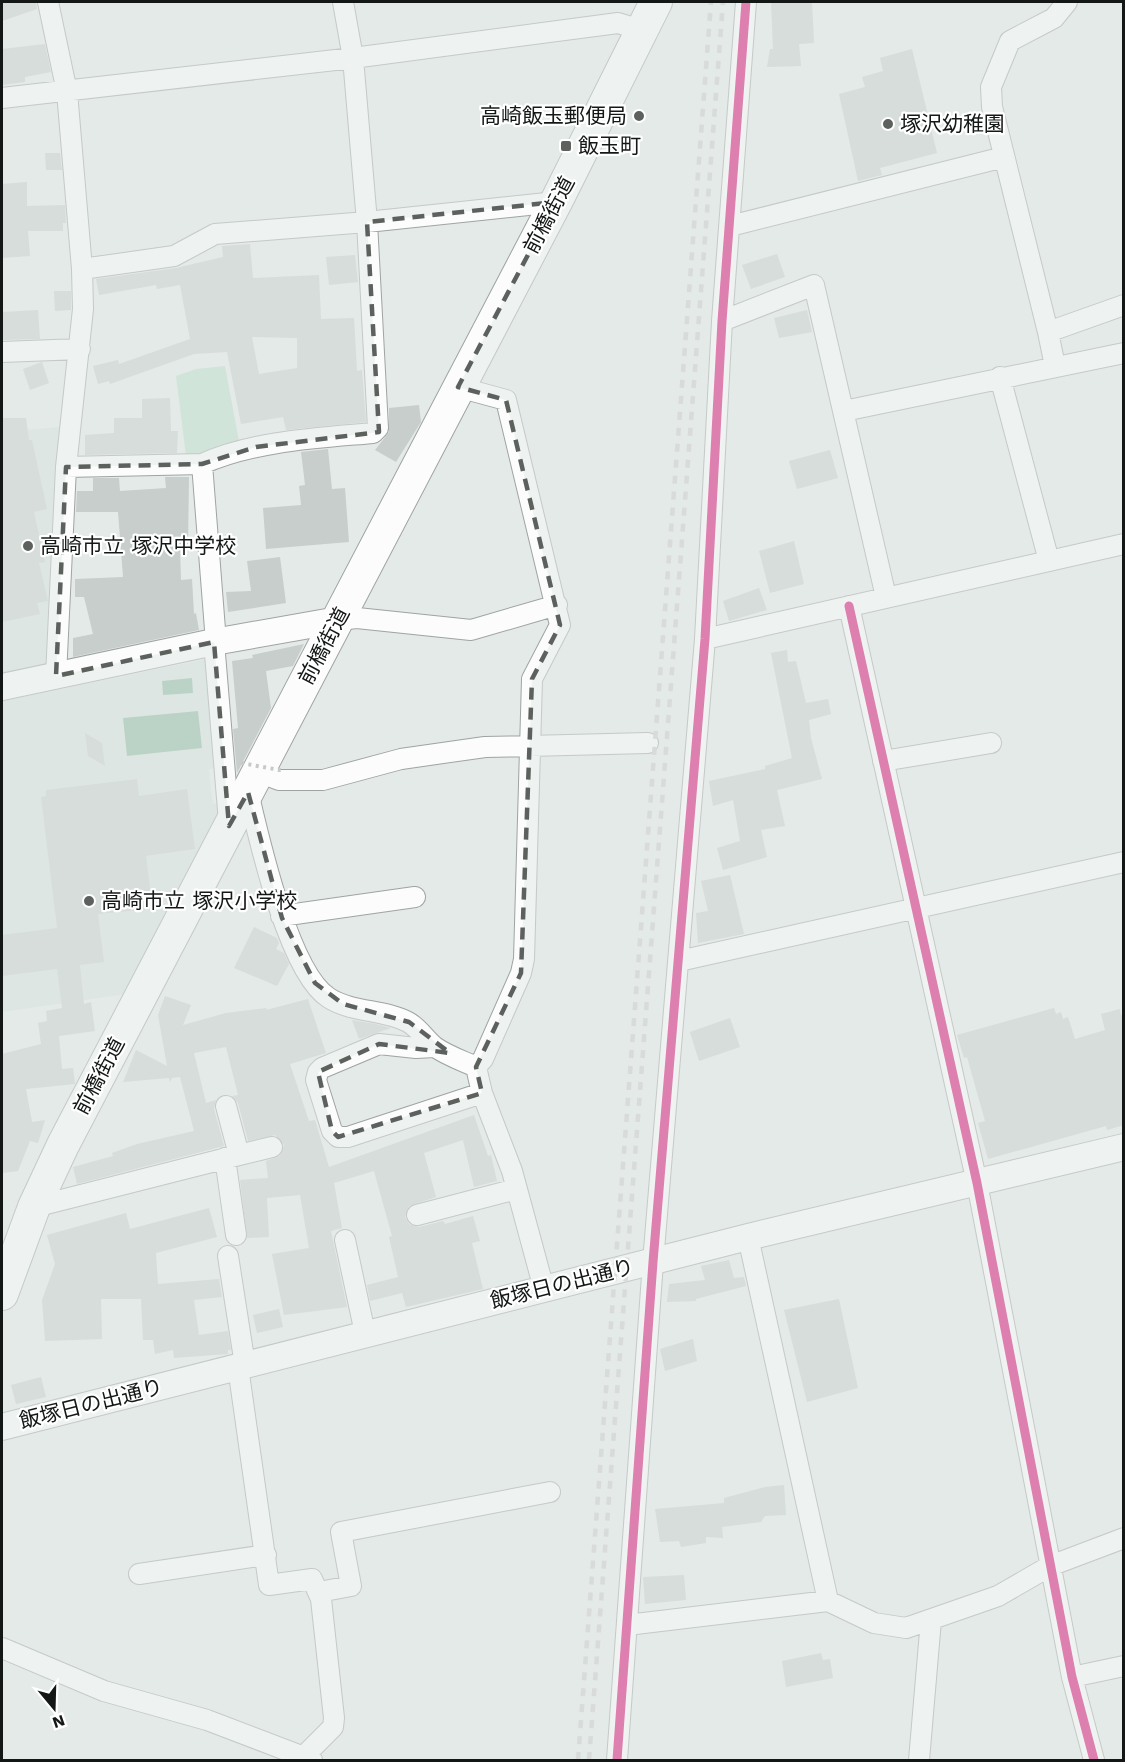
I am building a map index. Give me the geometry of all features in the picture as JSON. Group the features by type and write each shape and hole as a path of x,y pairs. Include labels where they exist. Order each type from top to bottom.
{"main road":[{"name":"前橋街道","path":"2,1294 34,1207 63,1145 556,202 656,2"}],"street":[{"path":"48,2 67,92 82,269 80,349 66,467 56,676"},
{"path":"66,467 202,464 219,456 256,447 373,432 378,428 367,222 353,58 343,2"},
{"path":"617,1761 653,1262 680,961 705,639 722,321 746,2"},
{"path":"1055,366 992,106 992,87 1010,41 1054,18 1067,2"},
{"path":"2,98 353,58 618,23 641,30"},
{"path":"730,226 1004,156"},
{"path":"82,269 174,255 215,234 367,222 556,202"},
{"path":"722,321 814,285 886,597"},
{"path":"1048,332 1124,305"},
{"path":"2,352 80,349"},
{"path":"844,411 1124,353"},
{"path":"1000,377 1049,561"},
{"path":"458,387 506,400 560,625 532,679 524,959 521,973 483,1059 476,1067"},
{"path":"202,464 229,826"},
{"path":"705,639 1124,544"},
{"path":"2,687 215,642 338,620 357,618 471,630 557,605"},
{"path":"849,606 977,1182 1072,1677 1094,1761"},
{"path":"476,1067 435,1047 409,1022 394,1015 343,1005 328,998 315,984 281,915 264,860 258,775 279,780 324,780 401,759 485,747 531,744 648,743"},
{"path":"883,761 991,743"},
{"path":"680,961 1124,862"},
{"path":"281,915 415,897"},
{"path":"435,1047 379,1044 322,1068 316,1080 332,1131 338,1137 348,1137 482,1094"},
{"path":"476,1067 482,1094 501,1139 544,1289"},
{"path":"226,1106 232,1157 236,1235"},
{"path":"34,1207 272,1147"},
{"name":"飯塚日の出通り","path":"2,1426 748,1237 1124,1147"},
{"path":"417,1215 516,1188"},
{"path":"748,1237 828,1601"},
{"path":"345,1239 366,1333"},
{"path":"2,1648 104,1691 207,1720 282,1755 308,1759 333,1727 334,1718 319,1592 312,1579 269,1585 228,1256"},
{"path":"319,1592 351,1586 341,1532 550,1492"},
{"path":"627,1625 828,1601 874,1623 906,1628 998,1596 1050,1566 1124,1538"},
{"path":"139,1574 266,1556"},
{"path":"919,1761 931,1620"},
{"path":"1072,1677 1124,1666"}],"highlighted area":[{"path":"556,202 458,387 506,400 560,625 532,679 521,973 476,1067 482,1093 338,1137 332,1131 318,1072 379,1044 450,1053 409,1022 343,1004 315,983 282,918 248,792 229,826 214,642 56,676 66,467 202,464 256,447 379,432 367,222"}],"shaded area":[{"path":"225,366 240,447 186,456 176,376 196,369"},
{"name":"高崎市立 塚沢中学校","path":"60,427 49,659 41,669 2,678 2,432"},
{"name":"高崎市立 塚沢小学校","path":"206,659 219,767 209,769 211,792 213,803 225,808 126,994 2,1012 2,701"},
{"path":"192,678 193,693 163,695 162,681"},
{"path":"198,711 202,748 127,756 123,718"}],"building":[{"path":"2,2 36,2 37,9 2,21"},
{"path":"771,2 812,2 814,43 799,44 801,66 767,67 770,49 773,49"},
{"path":"45,44 51,72 25,77 25,82 2,85 2,49"},
{"name":"塚沢幼稚園","path":"912,49 937,153 880,168 882,175 858,181 839,94 865,87 862,77 883,71 880,58"},
{"path":"45,153 60,153 62,170 46,170"},
{"path":"27,182 27,206 65,205 66,223 63,223 63,231 28,231 30,256 2,258 2,184"},
{"path":"250,244 253,278 319,275 321,319 354,318 357,371 362,370 366,422 286,430 283,417 241,424 227,352 194,354 110,384 109,381 98,384 93,366 118,360 119,364 190,339 180,285 157,289 156,285 99,295 96,279 176,268 223,257 222,246","holes":["252,337 297,338 297,368 259,374"]},
{"path":"777,254 785,277 751,289 742,265"},
{"path":"355,255 358,282 329,285 326,257"},
{"path":"54,291 71,291 71,310 55,311"},
{"path":"38,310 40,339 2,340 2,312"},
{"path":"807,310 812,332 779,338 774,318"},
{"path":"42,362 49,383 30,390 23,369"},
{"path":"170,398 171,431 178,431 177,453 85,455 85,435 114,433 114,418 142,418 142,399"},
{"path":"419,405 421,422 396,462 375,450 389,432 389,408"},
{"path":"2,418 26,418 29,440 32,440 47,509 34,512 45,562 39,563 48,601 37,603 40,614 2,622"},
{"path":"328,449 332,489 345,488 349,542 266,549 263,508 301,505 299,486 305,485 301,452"},
{"path":"830,450 838,478 797,489 789,461"},
{"path":"165,477 189,477 188,548 180,548 181,580 192,579 194,614 196,613 199,630 73,657 73,638 93,634 84,597 75,597 75,579 123,577 118,512 76,512 77,491 93,491 93,478 119,478 120,491 166,488"},
{"path":"794,541 804,584 770,593 759,551"},
{"path":"280,557 286,603 228,612 226,592 251,591 247,561"},
{"path":"759,588 767,610 729,621 723,601"},
{"path":"304,644 293,666 266,671 271,708 237,773 233,729 238,728 232,661 253,658 252,655"},
{"path":"787,650 788,662 796,661 806,703 828,699 831,714 809,720 811,738 822,779 777,790 785,826 761,830 767,857 723,870 717,848 740,841 733,800 713,806 709,781 765,769 765,766 792,758 771,653"},
{"path":"85,733 102,743 105,766 88,756"},
{"path":"137,779 139,796 187,789 195,849 146,856 151,895 147,895 149,909 98,914 104,962 80,965 84,1004 91,1002 95,1031 59,1036 62,1069 73,1068 75,1084 26,1089 32,1122 45,1120 38,1143 30,1141 18,1171 2,1173 2,1054 41,1044 38,1023 47,1021 46,1011 62,1008 57,969 2,976 2,935 57,928 41,797 46,796 46,790"},
{"path":"730,875 744,934 698,943 696,913 708,911 701,881"},
{"path":"254,927 277,938 279,943 276,949 284,953 289,964 277,986 234,968"},
{"path":"165,996 191,1005 183,1025 226,1013 267,1008 266,1010 308,999 326,1053 290,1064 309,1121 315,1120 329,1167 474,1115 488,1156 491,1155 497,1181 474,1187 463,1140 424,1153 436,1197 409,1206 405,1217 409,1224 419,1227 443,1221 445,1224 473,1216 480,1241 472,1243 483,1289 406,1307 402,1293 370,1301 367,1285 398,1277 389,1237 392,1236 374,1171 334,1183 342,1228 331,1231 347,1307 284,1315 272,1254 309,1248 300,1195 267,1198 269,1237 247,1238 240,1180 268,1178 266,1161 280,1156 284,1145 275,1135 248,1141 238,1103 232,1096 238,1095 226,1047 194,1053 206,1103 216,1100 214,1109 224,1146 77,1184 73,1167 113,1156 112,1153 137,1144 194,1131 180,1077 172,1078 170,1082 169,1078 123,1082 136,1050 167,1066 158,1015"},
{"path":"1054,1008 1056,1014 1061,1012 1063,1019 1068,1017 1075,1039 1105,1030 1101,1014 1120,1009 1121,1015 1124,1015 1124,1125 1107,1130 1106,1126 988,1159 978,1123 985,1121 967,1057 964,1058 957,1035"},
{"path":"730,1018 740,1047 699,1061 690,1032"},
{"path":"352,1020 376,1024 391,1028 359,1039"},
{"path":"209,1208 217,1237 156,1253 158,1284 219,1279 222,1297 194,1300 199,1335 228,1331 231,1350 228,1350 228,1354 174,1358 173,1350 155,1354 153,1340 143,1340 141,1299 101,1299 102,1339 45,1341 42,1300 55,1264 47,1235 126,1213 130,1229"},
{"path":"729,1260 734,1278 744,1277 746,1286 696,1299 696,1301 667,1302 669,1284 705,1280 701,1266"},
{"path":"839,1299 858,1388 807,1402 784,1310"},
{"path":"279,1309 283,1327 257,1333 253,1315"},
{"path":"693,1339 697,1361 665,1371 660,1349"},
{"path":"41,1377 46,1397 16,1404 11,1385"},
{"path":"784,1485 786,1515 765,1516 761,1522 722,1527 723,1538 706,1537 706,1543 681,1547 679,1541 660,1542 655,1509 724,1503 724,1498 765,1487"},
{"path":"684,1575 686,1600 645,1604 643,1577"},
{"path":"821,1653 823,1660 830,1659 833,1678 786,1687 782,1661"}],"railway":[{"path":"578,1760 711,2"},
{"path":"589,1760 723,2"}],"cycle path":[{"path":"617,1760 653,1262 705,639 722,321 746,2"},
{"path":"849,606 977,1183 1072,1677 1094,1760"}],"place":[{"name":"高崎飯玉郵便局","path":"639,116"},
{"name":"塚沢幼稚園","path":"888,124"},
{"name":"飯玉町","path":"566,146"},
{"name":"高崎市立 塚沢中学校","path":"28,546"},
{"name":"高崎市立 塚沢小学校","path":"89,901"}]}
